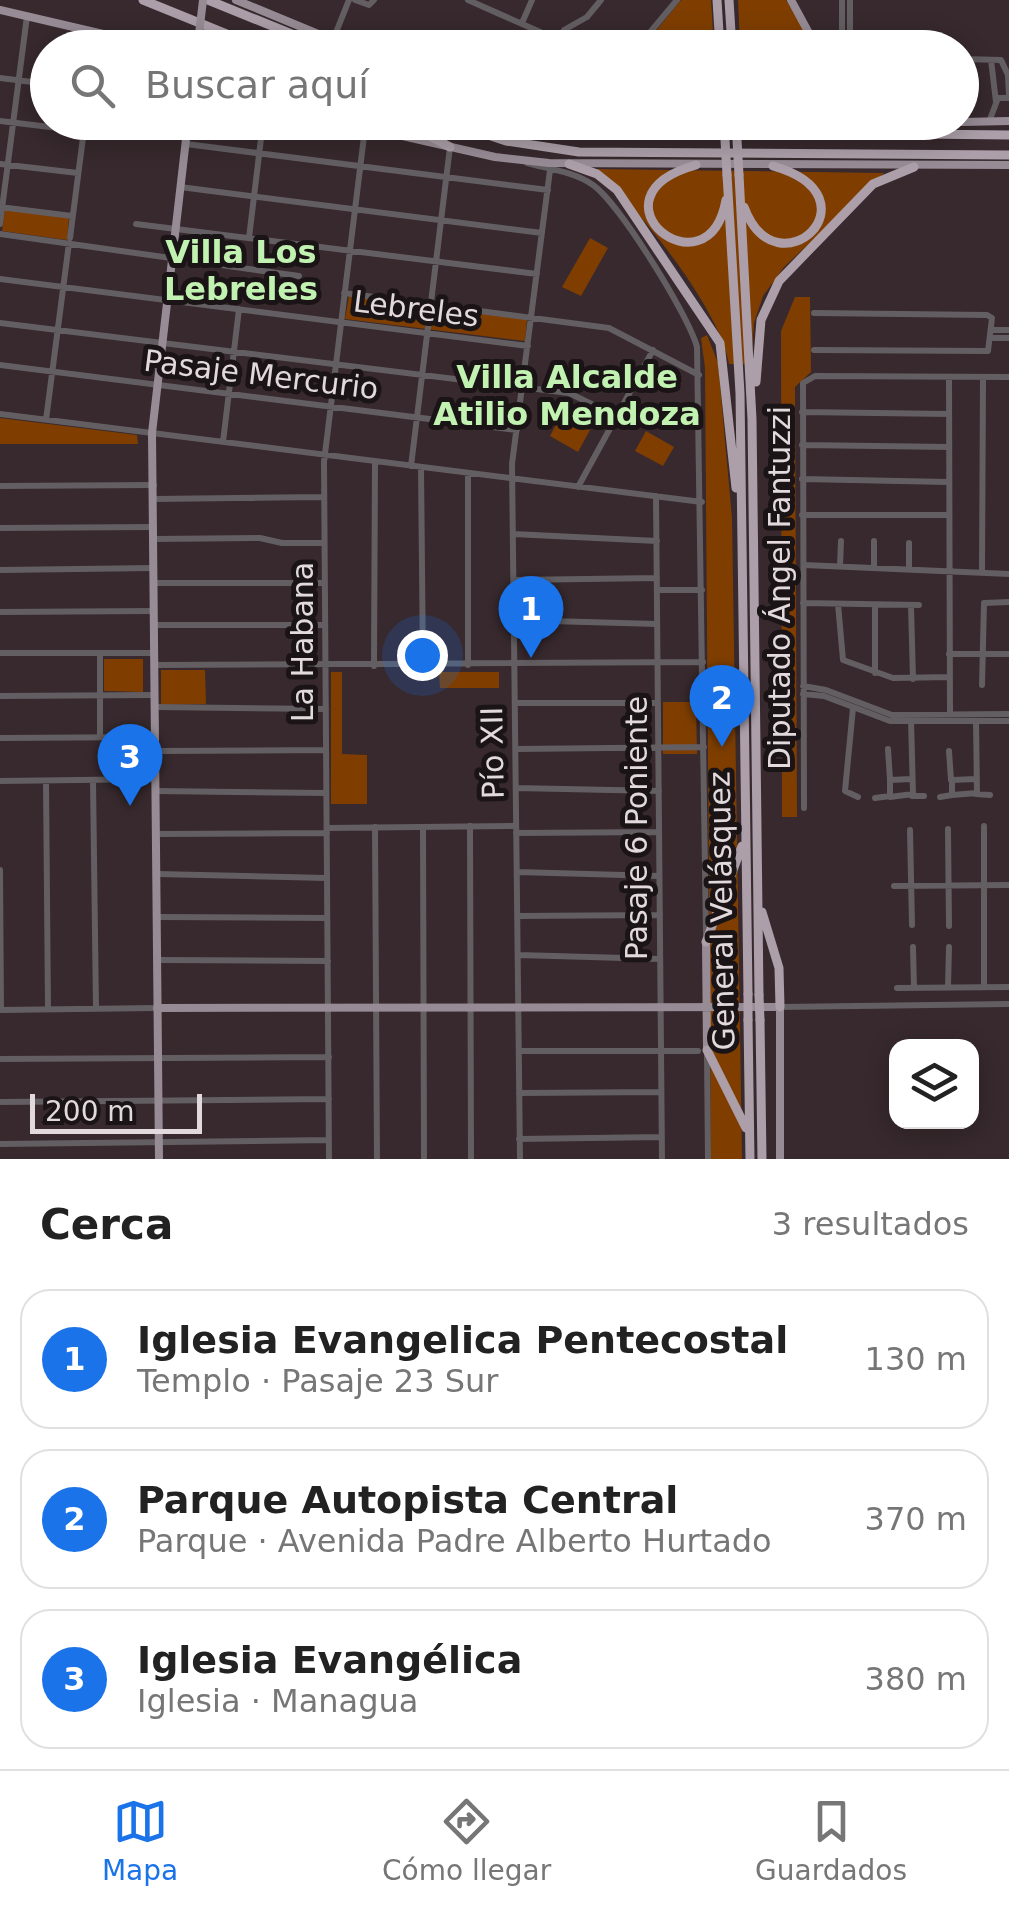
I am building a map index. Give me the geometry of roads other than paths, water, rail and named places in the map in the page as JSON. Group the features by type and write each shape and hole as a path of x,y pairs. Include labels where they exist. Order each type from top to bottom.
{"highway":[{"path":"142,0 216,30"},
{"path":"205,0 290,30"},
{"path":"717,0 719,30"},
{"path":"729,0 731,30"},
{"path":"979,135 1009,135"},
{"path":"437,140 450,147"},
{"path":"503,140 570,152 1009,156"},
{"name":"General Velásquez","path":"727,140 740,194 752,419 758,890 750,1159"},
{"name":"General Velásquez","path":"735,140 733,175 728,187 738,348 746,824 754,994"},
{"path":"568,164 597,174 617,190 716,334 724,358 728,433 741,523"},
{"path":"696,165 664,177 652,190 650,217 664,236 688,242 711,233 722,216 728,187"},
{"path":"740,194 752,225 767,240 790,244 808,236 821,217 818,193 802,176 773,166"},
{"path":"752,419 760,328 775,287 870,186 887,175 914,167"},
{"path":"706,942 735,874 746,824"},
{"path":"758,890 779,968 780,1007"},
{"name":"General Velásquez","path":"754,1020 762,1159"},
{"path":"702,1050 741,1114 750,1144"}],"main road":[{"path":"200,30 205,0"},
{"path":"791,0 808,30"},
{"path":"239,1 300,30"},
{"path":"0,10 86,30"},
{"path":"979,122 1009,121"},
{"path":"159,1159 152,433 186,140"},
{"path":"419,140 516,160 568,164 1009,164"},
{"path":"702,1050 706,942"},
{"path":"158,1008 660,1004 780,1007 780,1159"}],"street":[{"path":"337,30 352,0 369,5 374,0"},
{"path":"468,0 536,30"},
{"path":"522,24 532,0"},
{"path":"564,30 586,17 600,0"},
{"path":"652,30 677,0"},
{"path":"842,0 842,30"},
{"path":"850,0 850,30"},
{"path":"0,224 4,164 27,16"},
{"path":"979,60 1001,60 1008,75 1009,96 996,102"},
{"path":"989,122 996,102 992,60"},
{"path":"0,78 30,82"},
{"path":"0,121 30,124"},
{"path":"46,420 82,140"},
{"path":"248,238 261,140"},
{"name":"La Habana","path":"330,1159 324,455 363,140"},
{"path":"186,144 548,190"},
{"path":"410,466 450,147"},
{"path":"516,160 588,181 606,197 686,317 697,346 706,942"},
{"path":"4,164 78,173"},
{"name":"Pío XII","path":"520,1159 512,478 550,170"},
{"path":"180,187 542,233"},
{"path":"1,207 72,216"},
{"path":"136,224 537,274"},
{"path":"0,234 70,240 299,276"},
{"name":"Lebreles","path":"0,279 528,346"},
{"path":"344,293 615,330 699,375"},
{"path":"223,442 239,309"},
{"path":"814,313 987,315 992,318 993,334 988,352 814,350"},
{"path":"0,323 572,394 616,416"},
{"path":"993,334 1009,330"},
{"path":"993,334 1009,338"},
{"path":"578,486 653,350"},
{"name":"Pasaje Mercurio","path":"0,365 517,430"},
{"name":"Diputado Ángel Fantuzzi","path":"804,808 802,386 815,376 949,376"},
{"path":"950,714 949,376 1009,377"},
{"path":"982,572 983,377"},
{"path":"802,412 949,414"},
{"path":"0,414 702,502"},
{"path":"802,445 948,447"},
{"path":"374,666 375,461"},
{"path":"421,467 422,666"},
{"path":"468,473 468,665"},
{"path":"802,480 948,482"},
{"path":"0,486 154,485"},
{"name":"Pasaje 6 Poniente","path":"656,496 662,1159"},
{"path":"154,499 324,497"},
{"path":"802,515 948,515"},
{"path":"0,528 154,527"},
{"path":"513,534 656,541"},
{"path":"154,539 260,538 282,544 324,543"},
{"path":"840,541 840,566"},
{"path":"874,541 874,568"},
{"path":"908,569 909,542"},
{"path":"804,565 1009,574"},
{"path":"0,570 154,568"},
{"path":"514,580 657,578"},
{"path":"154,583 325,583"},
{"path":"657,590 702,590"},
{"path":"982,686 984,607 988,601 1009,602"},
{"path":"803,603 916,605 913,679"},
{"path":"838,604 840,658 875,673 913,679 950,677"},
{"path":"875,605 875,673"},
{"path":"0,612 154,611"},
{"path":"514,620 657,624"},
{"path":"155,626 325,625"},
{"path":"0,653 155,653"},
{"path":"100,653 100,738"},
{"path":"949,654 1009,654"},
{"path":"155,665 703,662"},
{"path":"804,690 911,718 1009,717"},
{"path":"0,696 155,695"},
{"path":"515,703 658,703"},
{"path":"855,705 845,791 858,798"},
{"path":"155,707 326,709"},
{"path":"911,718 950,714 976,718"},
{"path":"911,718 912,796"},
{"path":"976,718 976,794"},
{"path":"0,738 156,737"},
{"path":"516,748 704,747"},
{"path":"888,749 890,796"},
{"path":"156,751 326,750"},
{"path":"949,751 952,796"},
{"path":"890,780 911,779"},
{"path":"950,781 976,779"},
{"path":"93,780 96,1009"},
{"path":"0,781 156,780"},
{"path":"46,781 48,1009"},
{"path":"516,788 659,791"},
{"path":"156,791 326,793"},
{"path":"940,797 990,795"},
{"path":"875,798 924,796"},
{"path":"470,826 471,1159"},
{"path":"156,834 470,826 659,832"},
{"path":"984,826 984,987"},
{"path":"375,827 377,1159"},
{"path":"423,827 424,1159"},
{"path":"948,829 949,926"},
{"path":"910,830 912,926"},
{"path":"0,870 1,1010 158,1008"},
{"path":"517,872 660,876"},
{"path":"156,874 327,878"},
{"path":"894,886 1009,885"},
{"path":"517,916 660,915"},
{"path":"157,917 327,918"},
{"path":"913,947 914,988"},
{"path":"948,948 948,987"},
{"path":"518,955 660,959"},
{"path":"157,960 328,961"},
{"path":"897,988 1009,986"},
{"path":"780,1007 1009,1004"},
{"path":"518,1051 702,1050 708,1159"},
{"path":"0,1059 328,1057"},
{"path":"519,1093 661,1092"},
{"path":"0,1102 329,1099"},
{"path":"519,1138 662,1138"},
{"path":"0,1144 329,1140"}],"place":[{"name":"Iglesia Evangelica Pentecostal","path":"531,658"},
{"name":"Parque Autopista Central","path":"722,747"},
{"name":"Iglesia Evangélica","path":"130,806"}],"district":[{"name":"Villa Los Lebreles","path":"241,270"},
{"name":"Villa Alcalde Atilio Mendoza","path":"567,396"}]}
